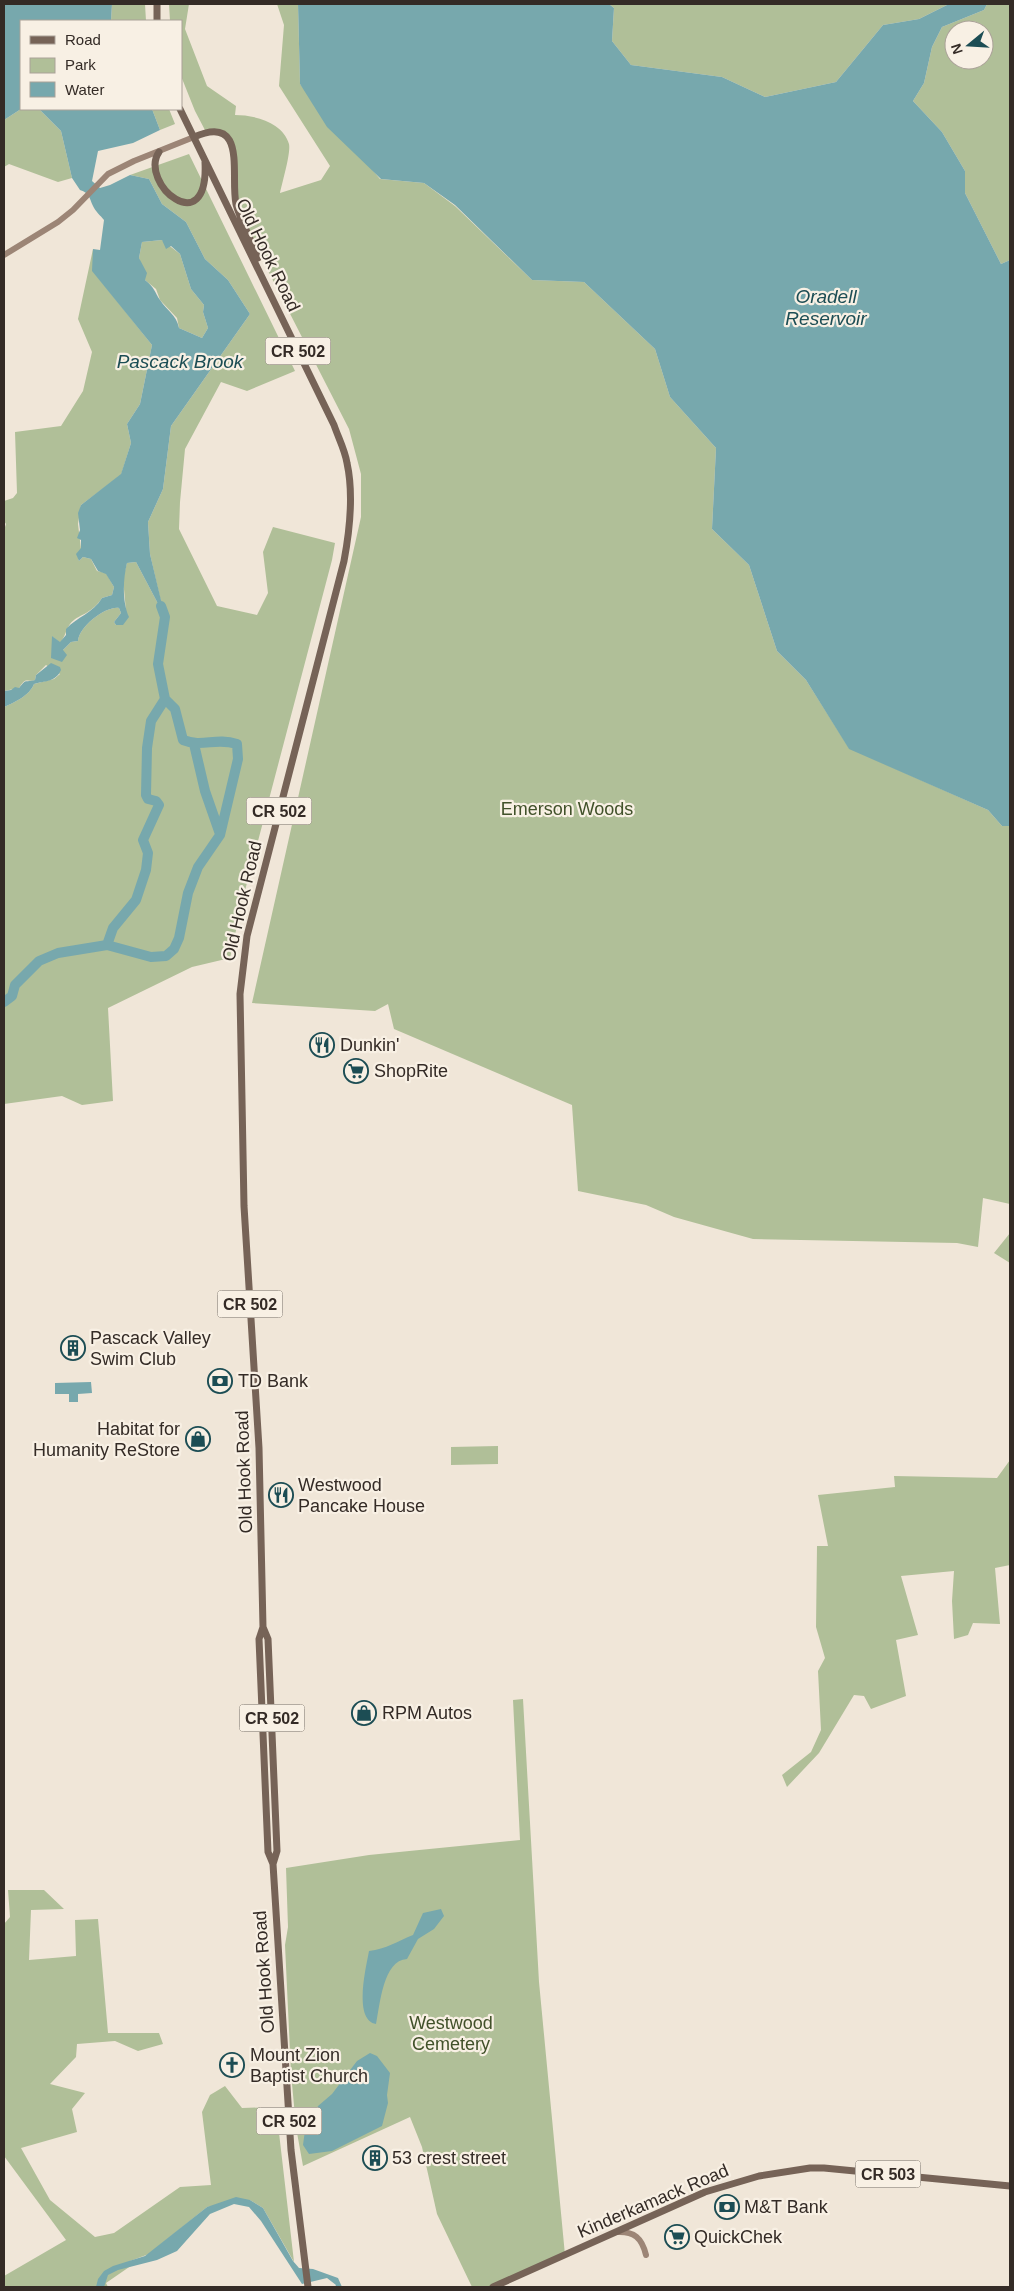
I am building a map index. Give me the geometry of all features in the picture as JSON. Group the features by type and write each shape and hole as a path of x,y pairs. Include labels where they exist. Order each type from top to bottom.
{"main road":[{"path":"156,4 157,20"},
{"name":"Old Hook Road","path":"180,110 334,425 347,462 351,498 350,530 344,561 246,936 242,960 240,998 245,1224 259,1448 264,1627 268,1639 272,1704 277,1851 273,1864 291,2150 308,2286"},
{"path":"194,138 206,132 217,132 231,142 234,153 234,196 239,214 254,245 266,283"},
{"path":"159,152 155,158 156,169 168,194 172,198 183,202 198,199 203,192 205,184 205,159"},
{"name":"Kinderkamack Road","path":"493,2287 720,2186 759,2176 810,2168 1010,2186"}],"street":[{"path":"4,255 58,222 96,184 122,166 194,138"},
{"path":"616,2232 626,2232 635,2235 642,2244 646,2255"}],"green space":[{"path":"112,4 145,4 146,20 111,20"},
{"name":"Emerson Woods","path":"169,4 189,4 185,29 207,86 236,106 235,115 251,116 267,121 281,130 286,136 289,144 289,154 280,193 321,180 330,166 279,86 284,25 277,4 298,4 300,84 380,179 424,183 455,206 532,280 584,282 655,349 670,397 716,448 712,529 749,565 777,651 806,680 849,748 988,810 1002,826 1010,826 1010,1204 983,1198 978,1247 957,1243 753,1239 674,1217 646,1205 578,1191 572,1105 394,1029 388,1004 375,1011 252,1003 361,517 361,474 349,429 239,214 234,153 227,138 206,132 195,111 182,78 182,20 170,20"},
{"path":"609,4 949,4 919,19 883,25 836,82 765,97 722,77 631,65 612,41 614,8"},
{"path":"987,4 1010,4 1010,260 1001,264 965,193 965,171 942,132 913,101 924,83 932,47 944,26 944,70 994,70 994,20 959,20 984,10"},
{"path":"20,110 40,110 61,131 72,178 58,182 9,164 4,167 4,120"},
{"path":"152,110 169,110 175,124 160,130"},
{"path":"189,154 295,371 247,391 221,382 185,449 179,529 217,606 257,615 268,593 263,552 273,527 335,543 332,560 243,898 230,958 192,967 108,1008 113,1101 82,1105 62,1096 4,1104 4,707 25,695 34,684 54,679 60,674 46,665 36,675 35,680 25,681 19,688 4,691 4,530 6,524 4,521 4,501 13,498 17,493 15,432 61,426 83,391 92,352 78,319 93,249 93,271 152,345 140,404 127,424 131,443 121,475 81,505 78,524 81,549 77,554 79,561 83,557 91,559 97,571 106,573 114,587 112,595 102,598 93,608 73,621 60,643 52,636 63,650 71,642 78,641 79,635 94,618 107,610 119,608 121,613 114,622 116,625 126,611 123,578 127,563 136,562 164,615 150,554 148,522 163,489 171,426 250,314 228,280 205,259 186,222 162,204 149,179 130,175"},
{"path":"162,240 180,254 191,289 204,305 203,312 208,328 202,338 179,328 177,318 160,300 156,289 145,280 139,258 142,242"},
{"path":"1010,1233 1010,1263 994,1253"},
{"path":"498,1446 498,1464 451,1465 451,1447"},
{"path":"1010,1460 1010,1565 995,1568 1000,1624 973,1623 968,1635 954,1639 952,1601 954,1571 901,1576 918,1635 896,1640 906,1696 871,1709 864,1696 854,1695 819,1753 787,1787 782,1775 811,1752 821,1730 818,1671 825,1658 816,1627 817,1546 828,1546 818,1495 895,1487 894,1476 997,1478"},
{"name":"Westwood Cemetery","path":"523,1699 539,1982 565,2255 493,2287 472,2287 437,2214 422,2147 410,2117 303,2166 296,2127 291,2073 285,1945 288,1927 286,1868 369,1855 520,1840 513,1700"},
{"path":"8,1890 44,1890 64,1909 31,1910 29,1960 76,1956 75,1920 98,1919 108,2033 159,2033 163,2044 138,2051 115,2041 77,2044 76,2057 50,2084 85,2093 72,2109 77,2132 21,2148 50,2200 95,2237 114,2233 180,2187 211,2185 202,2112 210,2095 225,2086 242,2108 276,2107 294,2262 263,2208 250,2200 207,2207 149,2254 130,2261 135,2263 106,2283 108,2287 4,2287 4,2276 66,2240 4,2156 4,1924 10,1917"}],"water":[{"path":"4,4 112,4 111,20 20,20 20,110 4,120"},
{"name":"Oradell Reservoir","path":"298,4 609,4 614,8 612,41 631,65 722,77 765,97 836,82 883,25 919,19 949,4 987,4 984,10 959,20 944,20 944,26 932,47 924,83 913,101 942,132 965,171 965,193 1001,264 1010,260 1010,826 1002,826 988,810 849,749 806,680 777,651 749,565 712,529 716,448 670,397 655,349 584,282 532,280 455,205 424,183 381,179 327,127 300,84"},
{"name":"Pascack Brook","path":"40,110 152,110 160,130 133,143 98,151 92,181 100,188 130,175 149,179 162,204 186,222 205,259 228,280 250,314 171,426 163,489 148,522 150,554 165,617 136,562 127,563 124,590 125,604 129,617 123,625 116,625 114,622 121,613 119,608 113,608 100,614 83,630 79,635 78,641 71,642 63,650 67,655 62,662 51,658 52,636 60,642 66,635 66,629 70,625 94,607 102,598 112,595 114,587 106,574 98,571 91,559 83,557 79,561 76,554 81,548 81,540 77,538 80,530 78,513 81,505 121,474 131,443 127,424 140,404 152,345 92,271 93,249 100,250 104,220 94,208 87,194 80,190 72,178 61,131","holes":["162,240 166,249 171,246 180,254 191,289 204,305 203,312 208,328 202,338 179,328 174,316 163,304 153,287 145,280 147,273 139,258 142,242"]},
{"path":"51,663 60,667 61,670 56,677 34,684 25,695 4,707 4,691 15,687 19,688 25,682 35,680 36,675"},
{"path":"91,1382 92,1393 78,1394 78,1402 69,1402 69,1394 55,1394 55,1383"},
{"path":"441,1909 444,1916 434,1929 418,1939 407,1959 399,1961 393,1967 381,1995 376,2024 369,2020 363,2004 363,1992 369,1951 386,1947 413,1935 423,1913"},
{"path":"370,2053 377,2056 390,2073 387,2095 388,2103 382,2126 332,2151 309,2154 303,2145 306,2123 310,2121 318,2106 332,2094 357,2061"},
{"path":"236,2197 250,2200 263,2208 293,2261 299,2268 313,2269 338,2278 342,2287 335,2287 336,2285 327,2278 302,2284 261,2221 249,2207 234,2204 210,2214 177,2251 157,2260 118,2270 108,2275 104,2287 96,2287 98,2279 104,2271 113,2266 145,2256 207,2207"}],"waterway":[{"name":"Pascack Brook","path":"4,1002 12,996 15,985 39,961 58,953 107,945 151,957 166,956 174,949 179,938 188,893 198,867 220,835 238,759 237,744 229,742 197,743 183,740 175,709 165,699 158,664 165,617 161,606"},
{"name":"Pascack Brook","path":"107,945 113,928 136,900 146,870 148,853 143,840 159,805 156,801 148,799 146,795 147,748 151,721 165,699"},
{"name":"Pascack Brook","path":"194,744 205,791 220,834"}],"place":[{"name":"Dunkin'","path":"322,1045"},
{"name":"ShopRite","path":"356,1071"},
{"name":"Pascack Valley Swim Club","path":"73,1348"},
{"name":"TD Bank","path":"220,1381"},
{"name":"Habitat for Humanity ReStore","path":"198,1439"},
{"name":"Westwood Pancake House","path":"281,1495"},
{"name":"RPM Autos","path":"364,1713"},
{"name":"Mount Zion Baptist Church","path":"232,2065"},
{"name":"53 crest street","path":"375,2158"},
{"name":"M&T Bank","path":"727,2207"},
{"name":"QuickChek","path":"677,2237"}]}
